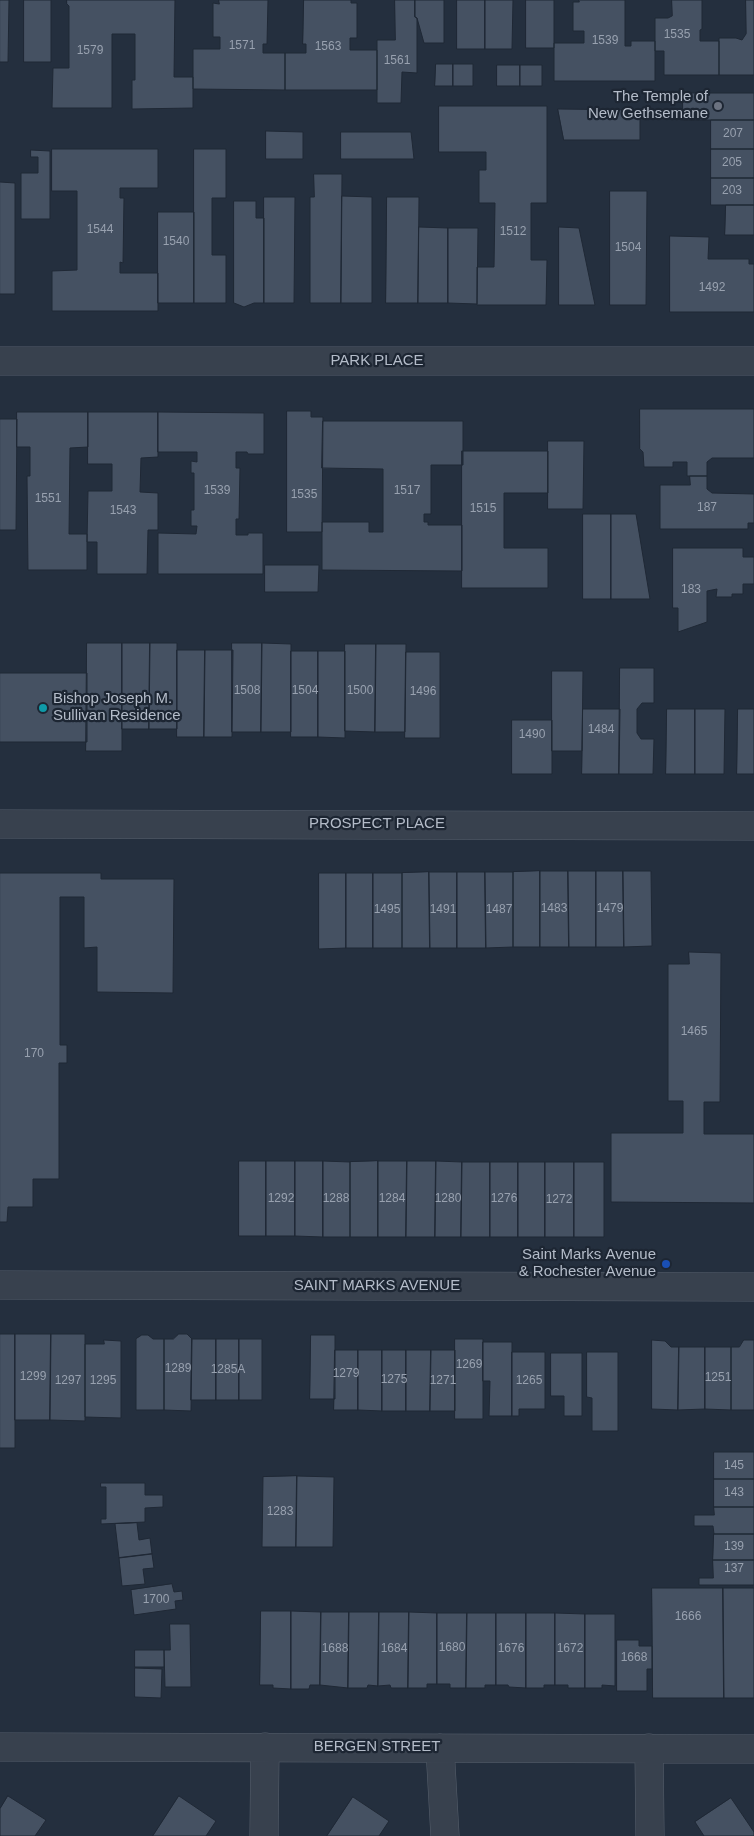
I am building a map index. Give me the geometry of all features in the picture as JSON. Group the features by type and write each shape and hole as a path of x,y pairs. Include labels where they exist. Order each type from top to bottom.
{"street":[{"name":"PARK PLACE","path":"0,361 754,362"},
{"name":"PROSPECT PLACE","path":"0,824 754,826"},
{"name":"SAINT MARKS AVENUE","path":"0,1285 754,1287"},
{"name":"BERGEN STREET","path":"0,1747 754,1749"},
{"path":"264,1836 265,1747"},
{"path":"440,1748 446,1836"},
{"path":"649,1748 650,1836"}],"building":[{"path":"0,0 9,0 8,62 0,62"},
{"path":"24,0 51,0 51,62 24,62"},
{"path":"67,0 175,0 174,77 193,77 193,108 132,109 132,80 135,80 135,34 112,34 112,108 52,108 53,68 69,68 69,6"},
{"path":"219,0 268,0 267,44 263,44 263,53 285,53 285,90 193,89 193,49 220,49 220,37 213,37 213,3 219,4"},
{"path":"304,0 351,0 351,3 357,3 357,38 350,38 350,50 377,50 377,90 285,90 285,53 306,53 306,44 303,44"},
{"path":"395,0 415,0 415,17 417,18 417,73 402,72 401,103 377,103 377,40 395,40"},
{"path":"415,0 444,0 444,43 424,43 417,18 415,17"},
{"path":"457,0 485,0 485,49 457,49"},
{"path":"485,0 513,0 512,49 485,49"},
{"path":"526,0 554,0 554,48 526,48"},
{"path":"579,0 625,0 625,46 631,46 631,41 655,41 655,81 554,81 554,43 584,43 584,31 573,31 573,2 579,2"},
{"path":"672,0 702,0 700,41 719,41 719,75 664,75 664,51 655,51 655,18 668,18 672,16"},
{"path":"746,0 754,0 754,75 719,75 719,38 742,40 746,34"},
{"path":"436,64 453,64 453,86 435,86"},
{"path":"453,64 473,64 473,86 453,86"},
{"path":"497,65 520,65 520,86 497,86"},
{"path":"520,65 542,65 542,86 520,86"},
{"name":"The Temple of New Gethsemane","path":"683,93 754,93 754,120 683,120"},
{"path":"439,106 547,106 547,203 531,203 531,260 547,260 546,305 477,305 477,267 494,267 495,203 479,203 479,170 486,170 486,152 439,152"},
{"path":"558,109 640,110 640,140 564,140"},
{"path":"711,120 754,120 754,149 711,149"},
{"path":"266,131 303,132 303,159 266,159"},
{"path":"341,132 411,132 414,159 341,159"},
{"path":"52,149 158,149 158,188 120,188 120,198 124,198 123,263 120,262 120,273 158,273 158,311 52,311 52,271 77,270 77,191 52,191"},
{"path":"194,149 226,149 226,198 212,198 212,255 226,255 226,303 194,303"},
{"path":"711,149 754,149 754,178 711,178"},
{"path":"31,150 50,151 50,219 21,219 21,173 38,173 38,157 31,157"},
{"path":"314,174 342,174 341,303 310,303 310,197 314,197"},
{"path":"711,178 754,178 754,205 711,205"},
{"path":"0,182 15,183 15,294 0,294"},
{"path":"610,191 647,191 646,305 610,305"},
{"path":"342,196 372,197 372,303 341,303"},
{"path":"264,197 295,197 294,303 264,303"},
{"path":"387,197 419,197 418,303 386,303"},
{"path":"234,201 256,201 256,218 264,218 264,303 254,303 244,307 234,303"},
{"path":"726,205 754,205 754,235 725,235"},
{"path":"158,212 194,212 194,303 158,303"},
{"path":"419,227 448,228 448,303 418,303"},
{"path":"559,227 579,228 595,305 559,305"},
{"path":"448,228 478,228 477,304 448,303"},
{"path":"670,236 709,237 708,259 749,259 749,264 754,264 754,312 670,312"},
{"path":"640,409 754,409 754,458 712,458 707,462 707,476 687,476 687,462 673,462 673,467 644,467 643,452 640,449"},
{"path":"287,411 311,411 311,417 323,417 322,532 287,532"},
{"path":"17,412 88,412 88,447 70,448 69,534 87,534 87,570 28,570 27,476 30,476 30,447 17,447"},
{"path":"88,412 158,412 158,457 141,458 140,492 158,493 158,530 148,530 147,574 97,574 97,542 87,542 88,491 112,491 112,464 88,464"},
{"path":"158,412 264,413 264,454 236,452 236,468 240,468 239,519 236,519 236,535 263,533 263,574 158,574 158,533 196,534 197,526 191,526 191,510 194,510 194,473 191,473 191,461 197,462 197,452 158,452"},
{"path":"0,419 17,419 16,530 0,530"},
{"path":"323,421 463,421 463,465 431,465 431,514 424,514 424,522 428,522 428,525 462,525 462,571 322,570 322,522 369,522 369,532 383,532 383,469 322,468"},
{"path":"548,441 584,441 583,509 548,509"},
{"path":"462,451 548,451 548,493 504,493 504,548 548,548 548,588 462,588"},
{"path":"690,476 707,476 707,489 712,493 754,494 754,523 748,523 748,529 660,529 660,485 690,485"},
{"path":"583,514 611,514 611,599 583,599"},
{"path":"611,514 636,514 650,599 611,599"},
{"path":"673,548 743,548 743,557 754,557 754,584 743,584 743,594 732,594 732,597 716,597 717,589 707,591 707,622 678,632 678,608 673,608"},
{"path":"265,565 319,565 318,592 265,592"},
{"path":"87,643 122,643 122,751 86,751"},
{"path":"122,643 150,643 149,729 122,729"},
{"path":"150,643 177,643 177,729 149,729"},
{"path":"232,643 262,643 261,732 232,732"},
{"path":"262,643 291,644 291,732 261,732"},
{"path":"345,644 376,644 375,732 345,731"},
{"path":"376,644 406,644 405,732 375,732"},
{"path":"177,650 205,650 204,737 177,737"},
{"path":"205,650 233,650 232,737 204,737"},
{"path":"291,651 318,651 318,737 291,737"},
{"path":"318,651 345,651 345,738 318,737"},
{"path":"406,652 440,652 440,738 405,738"},
{"path":"620,668 654,668 654,703 642,703 637,709 637,733 641,739 654,739 653,774 619,774"},
{"path":"552,671 583,671 582,751 552,751"},
{"name":"Bishop Joseph M. Sullivan Residence","path":"0,673 87,673 87,742 0,742"},
{"path":"583,709 620,709 619,774 582,774"},
{"path":"667,709 695,709 695,774 666,774"},
{"path":"695,709 725,709 724,774 695,774"},
{"path":"738,709 754,709 754,774 737,774"},
{"path":"512,720 552,720 552,774 512,774"},
{"path":"540,871 568,871 569,947 540,947"},
{"path":"540,871 540,947 513,947 513,872"},
{"path":"568,871 596,871 596,947 569,947"},
{"path":"596,871 623,871 624,947 596,947"},
{"path":"623,871 651,871 652,946 624,947"},
{"path":"429,872 457,872 457,948 430,948"},
{"path":"429,872 430,948 402,948 402,873"},
{"path":"457,872 485,872 486,948 457,948"},
{"path":"485,872 513,872 513,947 486,948"},
{"path":"0,873 101,873 101,879 174,879 173,993 97,992 97,947 84,948 84,897 60,897 60,1045 67,1045 67,1063 59,1063 59,1179 33,1179 33,1207 8,1207 7,1222 0,1222"},
{"path":"319,873 346,873 346,948 319,949"},
{"path":"346,873 373,873 373,948 346,948"},
{"path":"373,873 402,873 402,948 373,948"},
{"path":"689,952 721,953 720,1102 704,1102 704,1134 754,1134 754,1203 611,1202 611,1133 683,1133 683,1101 668,1101 668,964 689,964"},
{"path":"239,1161 266,1161 266,1236 239,1236"},
{"path":"266,1161 295,1161 295,1236 266,1236"},
{"path":"295,1161 323,1161 323,1237 295,1236"},
{"path":"323,1161 350,1162 350,1237 323,1237"},
{"path":"378,1161 407,1161 406,1237 378,1237"},
{"path":"378,1161 378,1237 350,1237 350,1162"},
{"path":"407,1161 436,1161 435,1237 406,1237"},
{"path":"436,1161 462,1162 461,1237 435,1237"},
{"path":"462,1162 490,1162 490,1237 461,1237"},
{"path":"490,1162 518,1162 518,1237 490,1237"},
{"path":"518,1162 545,1162 545,1237 518,1237"},
{"path":"545,1162 574,1162 574,1237 545,1237"},
{"path":"574,1162 604,1162 604,1237 574,1237"},
{"path":"0,1334 15,1334 15,1448 0,1448"},
{"path":"15,1334 51,1334 50,1420 15,1420"},
{"path":"51,1334 85,1334 85,1421 50,1420"},
{"path":"179,1334 187,1334 192,1339 191,1411 164,1410 164,1339 173,1339"},
{"path":"142,1335 148,1335 153,1339 164,1339 164,1410 136,1410 136,1339"},
{"path":"311,1335 335,1335 335,1399 310,1399"},
{"path":"192,1339 216,1339 216,1400 191,1400"},
{"path":"216,1339 239,1339 239,1400 216,1400"},
{"path":"239,1339 262,1339 262,1400 239,1400"},
{"path":"455,1339 483,1339 483,1419 455,1419"},
{"path":"104,1340 121,1341 121,1418 85,1417 85,1344 104,1344"},
{"path":"652,1340 665,1341 671,1347 679,1347 678,1410 652,1409"},
{"path":"744,1340 754,1340 754,1410 731,1410 731,1347 739,1347"},
{"path":"483,1342 512,1342 512,1416 489,1416 490,1381 483,1381"},
{"path":"679,1347 705,1347 705,1409 678,1410"},
{"path":"705,1347 731,1347 731,1410 705,1409"},
{"path":"335,1350 358,1350 358,1410 334,1410"},
{"path":"358,1350 382,1350 382,1411 358,1410"},
{"path":"382,1350 406,1350 406,1411 382,1411"},
{"path":"406,1350 431,1350 430,1411 406,1411"},
{"path":"431,1350 455,1350 455,1411 430,1411"},
{"path":"512,1352 545,1352 545,1409 519,1409 519,1416 512,1416"},
{"path":"587,1352 618,1352 618,1431 592,1431 592,1398 587,1397"},
{"path":"551,1353 582,1353 582,1416 564,1416 564,1396 551,1396"},
{"path":"714,1452 754,1452 754,1479 714,1479"},
{"path":"297,1476 334,1477 333,1547 296,1547"},
{"path":"297,1476 296,1547 262,1547 263,1477"},
{"path":"714,1479 754,1479 754,1507 714,1507"},
{"path":"101,1483 145,1483 145,1495 163,1495 163,1507 145,1508 145,1522 101,1524 101,1519 106,1519 106,1487 101,1487"},
{"path":"714,1507 754,1507 754,1534 714,1534 713,1526 694,1526 694,1515 714,1515"},
{"path":"137,1523 139,1540 150,1538 152,1554 119,1558 115,1524"},
{"path":"714,1534 754,1534 754,1560 713,1560"},
{"path":"152,1554 154,1568 143,1569 145,1584 122,1586 119,1558"},
{"path":"713,1560 754,1560 754,1585 699,1585 699,1578 713,1578"},
{"path":"172,1584 174,1592 182,1591 183,1600 175,1601 176,1609 134,1615 131,1590"},
{"path":"652,1588 723,1588 724,1698 653,1698"},
{"path":"723,1588 754,1588 754,1698 724,1698"},
{"path":"261,1611 291,1611 291,1689 273,1688 273,1685 260,1685"},
{"path":"291,1611 321,1612 320,1685 310,1685 309,1689 291,1689"},
{"path":"321,1612 349,1612 348,1688 320,1685"},
{"path":"349,1612 379,1612 378,1686 368,1685 367,1688 348,1688"},
{"path":"379,1612 409,1612 408,1688 391,1688 390,1685 378,1686"},
{"path":"409,1612 437,1613 437,1684 427,1684 427,1688 408,1688"},
{"path":"437,1613 467,1613 466,1688 450,1688 450,1684 437,1684"},
{"path":"467,1613 496,1613 496,1685 485,1685 485,1688 466,1688"},
{"path":"496,1613 526,1613 526,1688 496,1685"},
{"path":"526,1613 555,1613 555,1685 544,1685 544,1688 526,1688"},
{"path":"555,1613 585,1614 585,1688 568,1688 568,1685 555,1685"},
{"path":"585,1614 615,1614 615,1686 602,1685 602,1688 585,1688"},
{"path":"170,1624 190,1624 191,1687 165,1687 164,1650 170,1650"},
{"path":"617,1640 639,1640 639,1646 652,1646 652,1669 647,1669 647,1691 617,1691"},
{"path":"135,1650 164,1650 164,1667 135,1667"},
{"path":"135,1668 162,1669 161,1698 135,1697"},
{"path":"8,1796 46,1820 35,1836 0,1836 0,1809"},
{"path":"179,1796 216,1821 206,1836 153,1836"},
{"path":"353,1797 389,1821 379,1836 327,1836"},
{"path":"731,1798 754,1832 754,1836 704,1836 695,1822"}],"place":[{"name":"The Temple of New Gethsemane","path":"718,106"},
{"name":"Bishop Joseph M. Sullivan Residence","path":"43,708"},
{"name":"Saint Marks Avenue & Rochester Avenue","path":"666,1264"}]}
